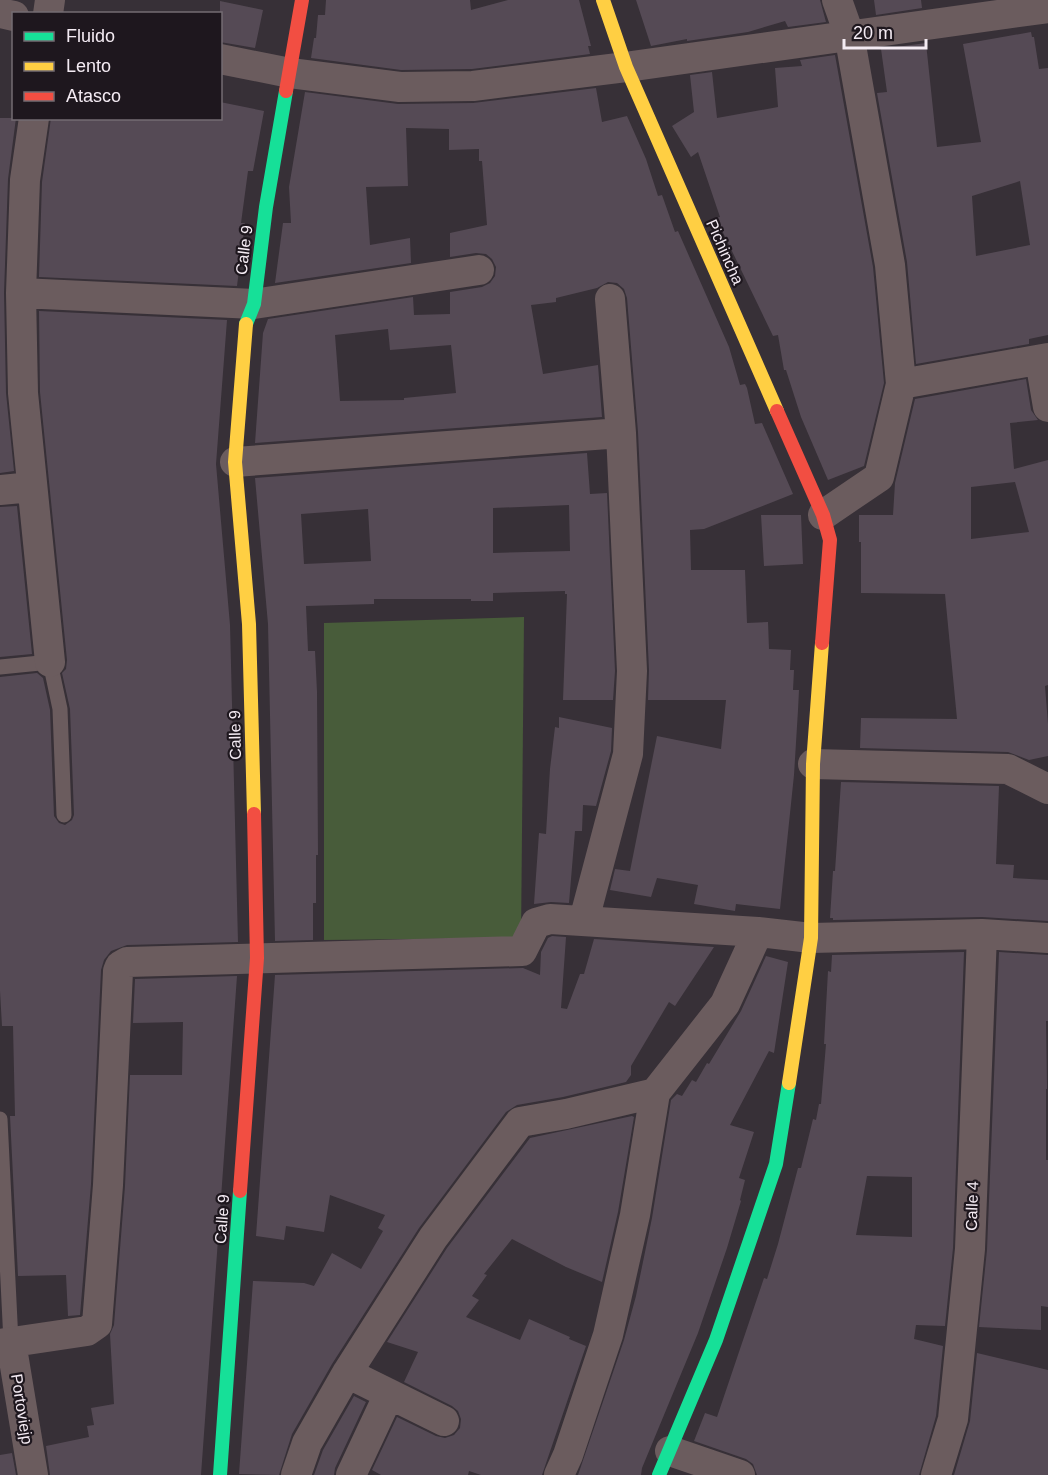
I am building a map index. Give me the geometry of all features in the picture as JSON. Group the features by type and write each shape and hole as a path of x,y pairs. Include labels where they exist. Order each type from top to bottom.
{"street":[{"name":"Calle 9","path":"220,1475 257,958 249,624 235,462 244,329 254,304 266,207 302,0"},
{"name":"Pichincha","path":"603,0 626,67 823,515 830,540 813,765 811,938 776,1164 716,1340 664,1463"},
{"path":"823,515 879,477 901,384 890,266 849,34 837,0"},
{"path":"222,59 290,73 400,87 473,86 626,67 849,34 1046,10"},
{"path":"33,120 13,178 21,293 23,393 50,662"},
{"path":"21,293 254,304 479,270"},
{"path":"584,920 628,754 632,671 621,433 610,298"},
{"path":"901,384 1044,359 1048,407"},
{"path":"235,462 621,433"},
{"path":"0,490 32,487"},
{"path":"813,765 1008,769 1048,789"},
{"path":"6,1343 87,1331 97,1324 108,1185 118,971 120,966 127,962 522,951 536,922 550,919 758,932 811,938 982,934 1048,938"},
{"path":"559,1475 568,1455 608,1335 635,1215 655,1093 724,1004 758,932"},
{"name":"Calle 4","path":"936,1475 953,1419 970,1249 982,934"},
{"path":"296,1475 307,1443 347,1373 433,1238 520,1122 566,1114 655,1093"},
{"name":"Portoviejp","path":"6,1343 33,1475"},
{"path":"347,1373 444,1421"},
{"path":"351,1475 389,1394"},
{"path":"664,1463 740,1475"}],"lane":[{"path":"0,667 50,662 60,709 64,816"},
{"path":"0,1119 6,1343"}],"green space":[{"path":"524,617 521,938 324,940 324,623"}],"building":[{"path":"326,0 470,0 471,10 508,0 579,0 591,46 588,46 590,54 472,69 401,70 311,58 318,15 325,15"},
{"path":"636,0 820,0 826,22 788,27 785,21 748,32 651,46"},
{"path":"874,0 921,0 922,8 876,15"},
{"path":"220,1 263,10 255,48 222,42 222,12 220,12"},
{"path":"1031,32 1034,37 1039,69 1048,68 1048,335 1029,339 1029,344 916,364 907,262 877,93 887,92 881,49 926,43 937,147 981,142 963,44","holes":["1020,181 1030,245 976,256 972,196"]},
{"path":"835,55 873,267 884,383 864,466 828,480 801,417 786,370 784,370 778,335 773,336 716,218 720,217 698,152 691,157 672,126 694,112 690,75 712,72 717,118 778,107 775,68 802,66 800,60"},
{"path":"596,88 602,122 627,116 646,159 658,196 662,195 675,232 678,231 729,347 740,385 745,384 747,388 755,424 762,423 793,494 704,529 690,530 691,570 745,570 747,623 768,622 769,649 791,650 790,670 794,670 793,690 799,690 794,775 780,909 736,904 735,911 694,904 698,885 657,878 651,897 610,890 615,869 630,871 657,736 721,749 726,700 648,700 649,670 638,432 627,298 624,289 617,283 608,282 597,288 556,298 556,302 531,305 543,374 598,365 602,417 255,443 263,333 268,319 413,297 414,315 450,314 450,292 482,287 490,283 495,276 496,267 486,254 476,253 450,257 450,233 487,225 479,149 449,150 449,129 406,128 408,186 366,187 370,245 410,238 411,263 275,283 283,223 291,223 289,187 305,92 398,104 473,103","holes":["388,329 390,350 451,345 456,393 404,398 404,400 340,401 335,335"]},
{"path":"222,102 264,111 253,171 248,171 241,223 245,223 237,286 39,277 42,182 51,120 222,120"},
{"path":"0,118 12,118 16,120 8,179 4,293 6,393 14,471 0,473"},
{"path":"39,311 227,320 216,464 230,625 238,942 127,945 111,951 104,960 101,970 91,1184 80,1315 68,1316 66,1275 18,1276 10,1116 15,1116 13,1026 2,1026 0,991 0,677 37,673 43,678 50,710 54,816 59,823 65,825 72,820 74,815 70,709 62,673 66,669 67,660 40,392"},
{"path":"1026,379 1031,410 1038,420 1010,423 1014,469 1048,460 1048,685 1045,686 1048,756 1029,760 1008,752 860,748 861,718 957,719 945,594 861,593 859,515 893,515 895,483 915,399","holes":["1015,482 1029,532 971,539 971,487"]},
{"path":"587,453 590,494 607,493 615,671 613,700 563,700 567,594 565,591 493,593 493,601 374,599 374,604 306,606 308,651 315,651 317,692 318,855 316,855 316,903 313,903 313,940 275,941 268,624 255,478","holes":["569,505 570,551 493,553 493,508","368,509 371,561 304,564 301,514"]},
{"path":"17,506 32,654 0,657 0,507"},
{"path":"761,515 801,515 803,564 764,566"},
{"path":"559,717 612,728 611,751 596,806 583,805 582,831 575,831 569,903 534,904 539,833 546,834 550,769 555,727 559,728"},
{"path":"841,782 999,786 996,864 1014,865 1013,878 1048,880 1048,921 982,917 833,920 830,918"},
{"path":"566,937 561,1008 567,1009 580,974 584,974 594,939 714,947 675,1006 669,1002 631,1066 631,1075 626,1082 517,1105 506,1112 419,1228 332,1364 292,1434 279,1475 239,1474 253,1281 304,1283 314,1286 332,1253 361,1269 383,1231 378,1228 385,1215 330,1195 324,1232 286,1226 284,1240 256,1236 275,975 523,968 540,975 541,952 548,938"},
{"path":"964,952 953,1248 945,1326 916,1325 914,1339 943,1346 936,1416 919,1475 757,1475 753,1464 746,1459 694,1441 705,1413 717,1417 764,1278 767,1279 798,1168 801,1168 813,1119 816,1120 819,1104 821,1104 826,1044 824,1044 828,971 831,972 832,955","holes":["867,1176 912,1177 912,1237 856,1235"]},
{"path":"999,952 1048,955 1046,1160 1048,1160 1048,1307 1041,1306 1041,1330 979,1327 987,1250"},
{"path":"766,956 788,962 774,1053 769,1051 730,1125 754,1132 739,1178 745,1180 741,1201 698,1333 641,1475 578,1475 624,1340 636,1296 652,1218 671,1100 677,1094 682,1096 692,1080 696,1082 707,1063 709,1064 741,1011"},
{"path":"237,976 201,1475 50,1475 46,1446 89,1437 87,1426 94,1425 91,1408 114,1404 110,1334 114,1325 125,1186 130,1075 182,1075 183,1022 133,1023 135,979"},
{"path":"634,1117 618,1212 602,1282 566,1267 512,1239 484,1274 487,1275 472,1296 479,1300 466,1317 520,1340 529,1319 586,1346 542,1475 481,1475 469,1471 468,1475 381,1475 372,1470 397,1417 445,1438 454,1435 460,1428 461,1419 458,1411 452,1406 404,1382 418,1352 387,1342 447,1248 530,1138"},
{"path":"977,1353 1048,1370 1048,1475 954,1475 970,1421"},
{"path":"354,1396 366,1402 335,1468 334,1475 314,1475 323,1450"},
{"path":"12,1453 16,1475 0,1475 0,1455"}],"traffic: fast":[{"path":"246,324 254,304 266,207 286,91"},
{"path":"659,1475 716,1340 776,1164 789,1083"},
{"path":"220,1475 240,1191"}],"traffic: slow":[{"path":"603,0 626,67 777,411"},
{"path":"246,324 235,462 249,624 254,814"},
{"path":"789,1083 811,938 813,764 822,643"}],"traffic: jam":[{"path":"286,91 302,0"},
{"path":"777,411 823,515 830,540 822,643"},
{"path":"240,1191 257,958 254,814"}]}
